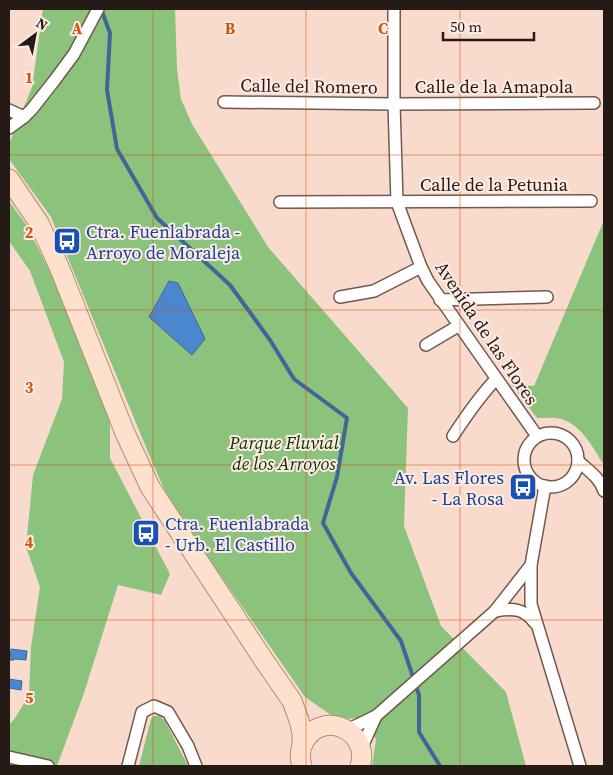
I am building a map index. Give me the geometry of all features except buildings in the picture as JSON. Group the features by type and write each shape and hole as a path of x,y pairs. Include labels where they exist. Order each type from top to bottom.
{"main road":[{"path":"9,179 39,223 57,262 122,428 150,487 262,660 292,701 302,733 299,759"},
{"path":"292,701 328,726"},
{"path":"299,759 306,738 312,732 328,726 347,730 354,735 358,742 360,758"}],"street":[{"path":"13,124 54,81 74,54 98,9"},
{"name":"Avenida de las Flores","path":"394,9 397,202 428,281 536,436"},
{"name":"Calle del Romero","path":"224,102 394,104"},
{"name":"Calle de la Amapola","path":"394,104 594,103"},
{"path":"9,110 13,124"},
{"name":"Calle de la Petunia","path":"280,202 591,201"},
{"path":"340,297 374,291 421,267"},
{"path":"440,300 547,297"},
{"path":"426,345 458,326"},
{"path":"453,436 467,414 496,379"},
{"path":"550,432 560,434 572,443 577,451 578,461 570,479 562,484 546,486 535,482 529,476 524,458 527,447 536,436 550,432"},
{"path":"578,461 602,484 604,490"},
{"path":"546,486 530,565 530,604 580,766"},
{"path":"347,730 376,716 495,611 530,565"},
{"path":"495,611 508,608 523,612 530,616 538,628"},
{"path":"128,766 142,712 154,706 168,712 188,746 196,766"},
{"path":"360,758 376,716"},
{"path":"9,757 48,766"}],"green space":[{"name":"Parque Fluvial de los Arroyos","path":"43,9 175,9 177,69 181,99 192,124 268,247 408,408 404,526 441,626 506,692 526,766 372,766 376,739 356,718 338,720 305,697 207,556 164,489 51,217 9,159 9,144 32,87"},
{"path":"9,201 27,226 60,292 110,418 110,458 170,574 161,595 118,585 84,693 57,766 9,766 9,725 29,695 31,647 40,587 26,547 33,475 62,399 64,362 30,271 9,241"},
{"path":"604,220 604,465 586,438 575,426 561,419 537,418 511,384 534,386"},
{"path":"154,716 160,716 165,721 188,766 139,766 151,719"}],"water":[{"path":"169,281 178,283 205,339 192,355 149,317"},
{"path":"11,649 27,651 26,660 10,660"},
{"path":"9,679 22,681 21,690 9,688"}],"waterway":[{"path":"101,9 110,33 107,90 117,149 157,218 230,285 270,340 294,379 347,418 337,477 323,523 351,573 401,641 419,695 419,732 440,766"}],"place":[{"name":"Ctra. Fuenlabrada - Arroyo de Moraleja","path":"67,241"},
{"name":"Av. Las Flores - La Rosa","path":"523,487"},
{"name":"Ctra. Fuenlabrada - Urb. El Castillo","path":"146,533"}]}
